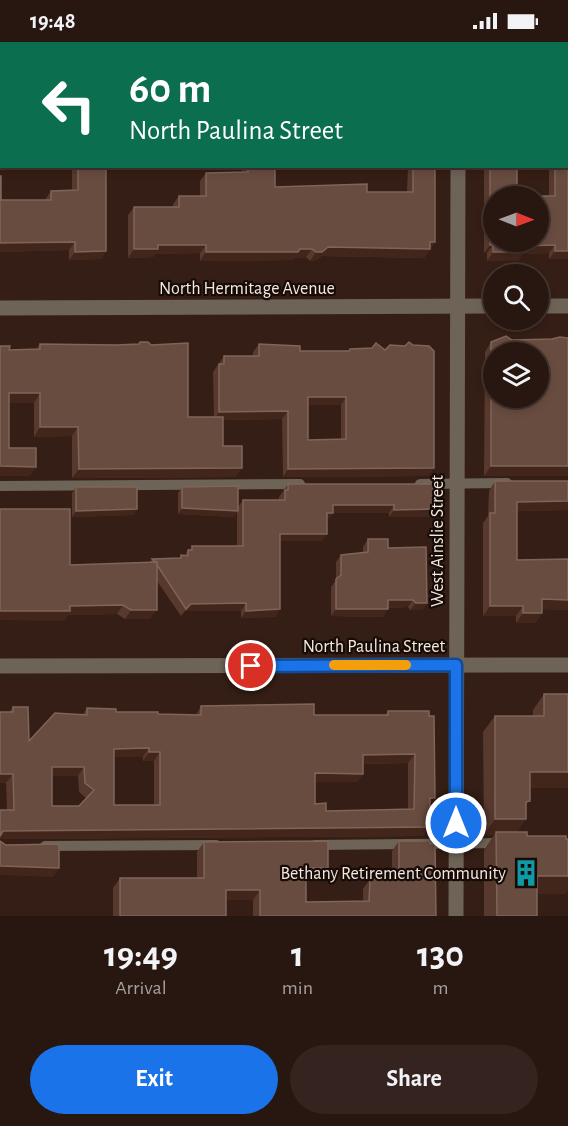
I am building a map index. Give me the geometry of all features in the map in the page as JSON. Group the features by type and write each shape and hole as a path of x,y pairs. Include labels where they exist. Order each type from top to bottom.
{"street":[{"name":"West Ainslie Street","path":"456,916 458,168"},
{"name":"North Hermitage Avenue","path":"0,308 483,306"},
{"path":"549,306 568,306"},
{"name":"North Paulina Street","path":"0,666 568,665"}],"lane":[{"path":"411,484 515,483"},
{"path":"0,486 306,484"},
{"path":"305,845 515,843"},
{"path":"35,846 223,845"}],"building":[{"path":"78,168 106,168 106,251 75,252 75,242 0,243 0,176 1,200 51,200 51,191 78,190"},
{"path":"248,168 275,168 275,187 367,184 367,192 413,192 413,168 435,168 435,242 430,242 430,249 328,247 322,252 300,249 298,252 206,252 206,245 158,245 158,249 134,249 134,207 179,207 179,196 206,196 206,173 248,172"},
{"path":"490,168 517,168 517,186 490,186"},
{"path":"555,168 568,168 568,251 555,251 555,245 549,245 549,196 555,196"},
{"path":"506,336 512,340 568,338 568,466 491,466 491,408 549,408 549,342 491,342"},
{"path":"148,342 151,345 188,343 188,417 223,417 223,446 242,446 242,468 79,469 78,427 40,427 40,393 9,393 9,448 36,448 36,467 0,466 0,346 10,346 9,350 40,349 40,344 116,345 139,344"},
{"path":"409,342 413,345 429,346 434,351 434,468 288,469 288,411 219,412 219,364 224,364 224,356 259,356 259,344 300,346 300,351 349,351 350,349 372,348 376,343 385,350 390,345 405,346","holes":["308,397 346,397 346,439 308,440"]},
{"path":"495,481 568,481 568,501 517,502 517,560 568,559 568,600 542,599 542,613 523,613 523,606 490,606 490,513 495,513"},
{"path":"288,484 433,484 435,509 394,510 394,505 333,505 333,513 327,513 327,534 280,534 280,609 246,611 246,603 191,604 186,609 157,562 152,559 188,556 188,550 192,550 192,546 243,546 243,500 285,500 285,490 288,490"},
{"path":"238,486 238,511 182,508 182,487"},
{"path":"76,487 137,487 137,509 76,511"},
{"path":"0,509 70,509 70,565 157,562 157,610 131,610 123,605 70,606 70,611 0,611"},
{"path":"368,539 388,539 388,548 426,547 427,603 416,603 413,600 388,600 388,609 336,609 336,579 341,575 341,555 368,552"},
{"path":"544,694 568,694 568,772 530,772 530,801 526,802 526,819 495,819 495,716 544,716"},
{"path":"314,704 314,715 388,715 388,711 429,711 429,716 434,716 435,798 430,798 430,827 3,831 0,836 0,810 14,810 13,774 0,774 0,712 13,712 13,707 28,707 29,741 55,713 87,715 87,708 116,709 116,712 201,715 201,706","holes":["149,748 149,752 160,752 160,805 114,805 114,749","415,754 414,809 326,811 326,803 315,804 315,773 363,774 363,755","52,767 84,767 85,783 94,790 79,806 52,806"]},
{"name":"Bethany Retirement Community","path":"496,832 527,832 527,836 566,836 568,839 568,876 537,876 537,916 497,916"},
{"path":"0,841 6,845 59,844 59,868 0,866"},
{"path":"328,841 328,868 306,868 306,902 369,901 370,879 399,879 399,841 430,841 430,844 435,844 436,916 260,916 260,890 226,890 226,916 120,916 120,878 204,878 204,842"}],"slow traffic":[{"path":"334,665 406,665"}],"place":[{"name":"Bethany Retirement Community","path":"526,873"}],"route":[{"path":"251,666 456,665 456,823"}]}
